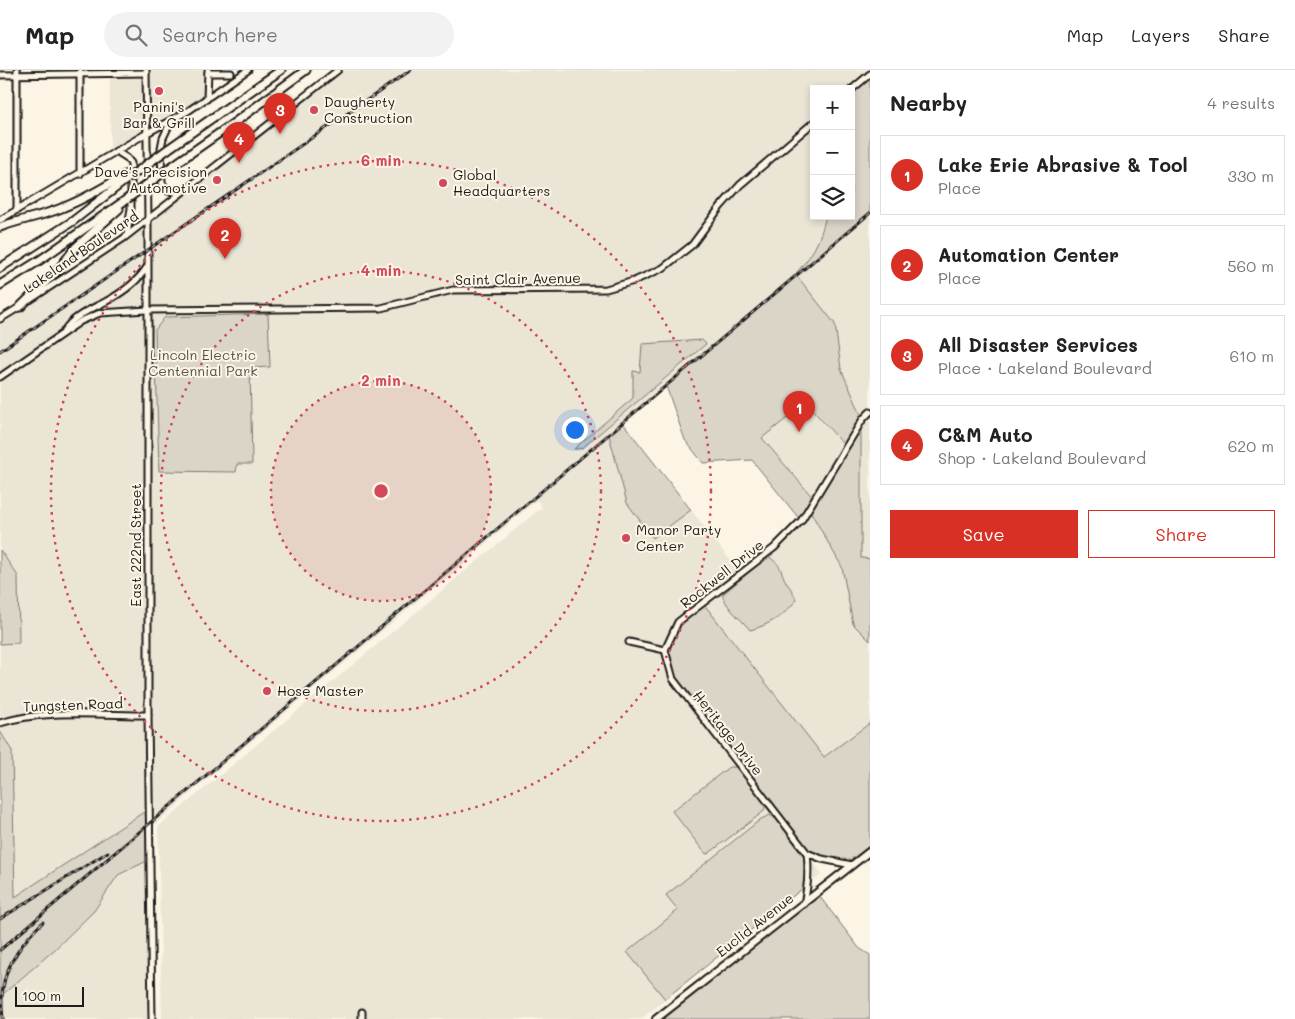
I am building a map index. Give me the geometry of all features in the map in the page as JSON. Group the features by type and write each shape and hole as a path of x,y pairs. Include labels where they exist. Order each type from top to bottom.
{"highway":[{"path":"0,268 72,220 127,177 281,70"},
{"path":"0,285 40,260 127,199 306,70"},
{"path":"0,227 66,207 127,177"},
{"path":"20,307 58,270 76,247 115,213 127,199"}],"main road":[{"name":"Euclid Avenue","path":"656,1019 870,851"}],"street":[{"path":"0,220 207,99 248,70"},
{"name":"Lakeland Boulevard","path":"0,320 127,236 338,70"},
{"path":"0,75 16,72 146,72"},
{"path":"16,72 17,210"},
{"path":"80,72 80,174"},
{"name":"East 222nd Street","path":"146,72 148,220 148,715 152,1019"},
{"path":"207,99 208,72 230,73"},
{"path":"855,87 870,74"},
{"path":"171,120 162,143 162,183 171,192 185,190"},
{"name":"Saint Clair Avenue","path":"0,377 81,321 100,312 381,308 453,290 606,289 634,281 662,268 692,245 720,206 740,186 810,125"},
{"path":"116,152 127,158 131,163 131,208 127,236"},
{"path":"62,334 68,324 130,286 148,267"},
{"name":"Rockwell Drive","path":"665,650 678,622 774,548 800,521 863,419 870,412"},
{"path":"629,642 665,650"},
{"name":"Heritage Drive","path":"665,650 672,679 806,853"},
{"name":"Tungsten Road","path":"0,723 46,715 148,715"},
{"path":"806,853 822,859 852,865"},
{"path":"804,904 808,886 806,853"},
{"path":"362,1012 362,1019"}],"shaded area":[{"path":"110,70 208,70 207,99 110,155"},
{"path":"338,70 870,70 870,74 855,86 810,85 810,220 825,220 818,243 809,259 796,273 797,275 870,213 870,412 863,419 841,369 835,324 797,276 609,435 653,538 691,510 741,574 774,548 801,521 809,508 842,567 853,624 870,641 870,723 825,758 703,603 672,676 822,874 641,1019 162,1019 158,827 542,507 537,500 150,829 149,809 15,898 12,751 0,731 0,319 91,261"},
{"path":"805,403 846,448 815,499 762,438"},
{"path":"870,414 870,598 861,559 861,430 864,420"},
{"path":"151,859 152,1019 3,1019 2,995 54,950 94,911 118,875"}],"green space":[{"path":"870,74 870,213 797,276 796,273 815,247 825,220 855,220 855,87"},
{"path":"797,276 835,324 841,369 863,419 859,426 861,430 861,558 870,559 870,641 853,624 842,567 809,509 801,521 752,460 703,463 685,440 666,386","holes":["806,403 846,447 814,499 762,438"]},
{"name":"Lincoln Electric Centennial Park","path":"268,314 270,367 250,368 252,464 237,464 236,472 159,471 155,330 165,317"},
{"path":"702,340 706,344 582,448 574,449 633,398 633,371 640,372 642,344"},
{"path":"623,423 691,510 653,538 627,503 609,435"},
{"path":"0,550 18,576 19,643 0,644"},
{"path":"768,556 780,568 796,600 776,619 750,630 732,610 722,595"},
{"path":"703,603 824,757 870,723 870,851 852,865 807,853 673,679 665,650 678,622"},
{"path":"0,731 12,751 15,897 150,808 151,859 118,875 94,911 54,950 2,995 3,1019 0,1019"},
{"path":"729,767 739,769 763,800 765,808 763,812 708,854 705,853 672,811"},
{"path":"770,815 779,821 805,859 803,888 665,999 627,952 678,910 666,895 761,819"},
{"path":"817,893 859,948 870,955 870,1019 656,1019"}],"railway":[{"path":"0,351 411,70"},
{"path":"0,950 870,213"},
{"path":"0,919 108,852"},
{"path":"3,1019 2,992 8,969 24,943 43,922"}],"place":[{"name":"Panini's Bar & Grill","path":"159,91"},
{"name":"Daugherty Construction","path":"314,110"},
{"name":"All Disaster Services","path":"280,134"},
{"name":"C&M Auto","path":"239,163"},
{"name":"Dave's Precision Automotive","path":"217,180"},
{"name":"Global Headquarters","path":"443,183"},
{"name":"Automation Center","path":"225,259"},
{"name":"Lake Erie Abrasive & Tool","path":"799,432"},
{"name":"Manor Party Center","path":"626,538"},
{"name":"Hose Master","path":"267,691"}]}
